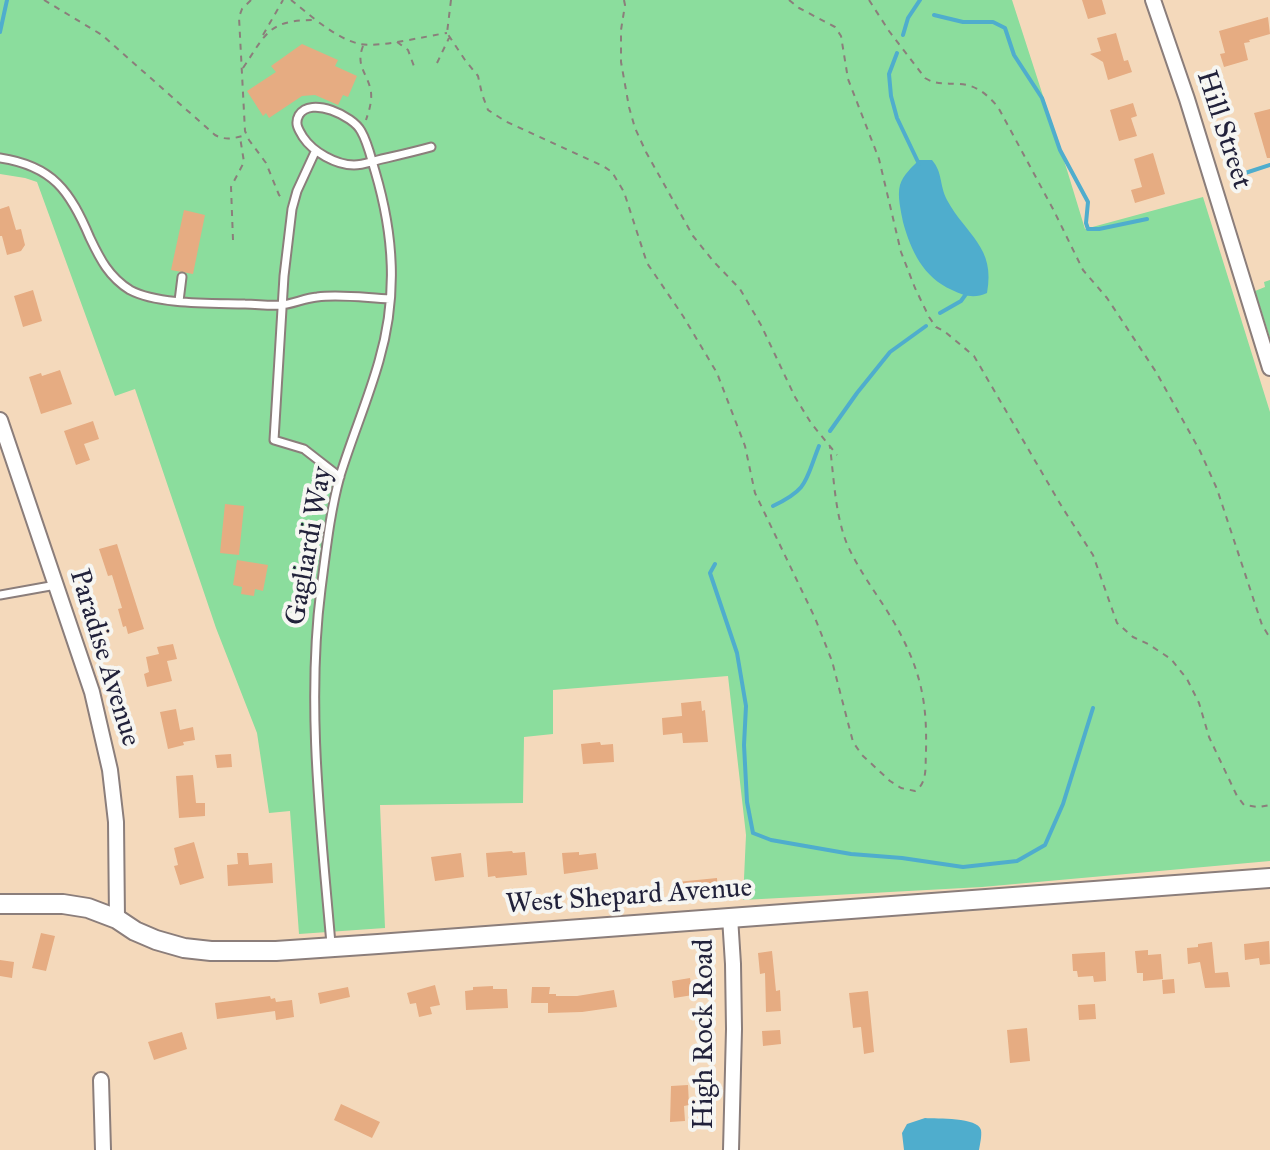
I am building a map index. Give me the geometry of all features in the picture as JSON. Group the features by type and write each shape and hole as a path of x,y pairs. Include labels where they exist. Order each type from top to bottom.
{"street":[{"name":"Hill Street","path":"1153,0 1270,368"},
{"name":"Paradise Avenue","path":"0,420 92,692 110,770 116,822 117,919"},
{"name":"West Shepard Avenue","path":"0,904 63,904 88,908 156,940 184,948 240,952 1270,878"},
{"name":"High Rock Road","path":"730,917 734,1029 731,1150"},
{"path":"101,1080 103,1150"}],"lane":[{"path":"361,131 351,120 330,110 315,108 301,112 297,117 297,128 308,146 343,164 353,165 431,147"},
{"name":"Gagliardi Way","path":"331,946 316,733 315,656 321,586 340,477 380,360 390,299 392,260 383,198 361,131"},
{"path":"315,152 292,209 282,305 274,440 304,449 340,477"},
{"path":"0,158 18,161 42,171 63,187 79,212 101,261 114,278 132,291 179,301 282,305 318,297 390,299"},
{"path":"179,301 182,277"},
{"path":"0,595 56,585"}],"path":[{"path":"44,0 102,35 215,135 225,139 246,135"},
{"path":"251,0 239,17 244,125 246,135 266,163 279,195 292,209"},
{"path":"260,43 283,0"},
{"path":"291,0 314,20 363,44 448,35"},
{"path":"437,63 448,35 451,0"},
{"path":"624,0 621,62 629,107 641,140 693,236 740,289 795,397 837,455"},
{"path":"789,0 835,27 841,36 848,79 879,159 901,252 929,317 936,327 974,356 1022,442 1093,555 1117,623 1133,637 1171,659 1187,679 1199,703 1209,737 1237,796 1244,805 1270,805"},
{"path":"869,0 925,78 933,83 970,85 986,94 998,107 1083,270 1107,298 1156,372 1200,451 1217,489 1262,625 1270,638"},
{"path":"242,69 264,35 292,21 314,20"},
{"path":"448,35 478,76 488,110 505,121 603,166 619,182 647,263 703,347 729,399 745,446 755,493 815,618 832,661 853,742 862,755 890,781 901,788 915,791 923,784 925,772 927,721 920,684 902,637 860,570 848,544 838,511 830,447"},
{"path":"396,41 408,50 415,69"},
{"path":"361,131 371,101 369,85 361,66 363,44"},
{"path":"233,240 231,187 244,162 240,137"}],"green space":[{"path":"0,0 1012,0 1085,229 1203,197 1270,412 1270,861 982,887 743,900 746,835 728,676 553,690 553,734 524,737 523,803 380,805 385,928 299,934 290,811 269,813 257,733 216,628 135,389 115,396 37,182 0,174"},
{"path":"1270,280 1270,338 1255,291 1265,287 1264,282"}],"water":[{"path":"919,160 932,160 947,200 978,242 987,264 987,293 969,296 942,285 914,253 903,222 899,194 903,178"},
{"path":"925,1118 973,1123 981,1130 979,1150 904,1150 902,1133 907,1124"}],"building":[{"path":"1082,0 1102,0 1106,14 1088,19"},
{"path":"1268,17 1270,34 1244,43 1248,60 1224,67 1220,54 1225,53 1219,31"},
{"path":"1116,33 1124,61 1128,60 1132,72 1108,80 1103,62 1090,54 1101,51 1097,38"},
{"path":"302,44 338,60 335,66 357,76 348,97 343,95 338,105 315,95 302,96 269,118 266,113 263,116 247,91 276,72 271,66"},
{"path":"1133,103 1137,116 1131,118 1137,136 1119,141 1110,110"},
{"path":"1270,109 1270,158 1267,158 1254,113"},
{"path":"1153,153 1165,194 1135,203 1131,190 1142,187 1134,159"},
{"path":"9,206 16,230 21,229 25,245 21,251 7,255 0,236 0,209"},
{"path":"184,210 205,215 193,274 171,270"},
{"path":"33,290 42,321 23,327 14,296"},
{"path":"60,370 72,404 41,414 29,377"},
{"path":"93,421 99,439 84,444 90,460 76,465 64,431"},
{"path":"225,504 244,506 239,555 220,553"},
{"path":"117,544 144,629 128,634 118,609 122,608 112,575 108,576 99,549"},
{"path":"237,560 268,565 263,591 255,589 254,596 241,594 242,587 233,585"},
{"path":"173,644 177,659 167,661 172,681 147,687 144,674 149,672 146,657 159,654 157,647"},
{"path":"701,701 702,711 705,710 708,742 683,743 682,733 663,735 662,718 682,716 681,703"},
{"path":"176,709 180,730 193,727 195,740 168,749 160,712"},
{"path":"600,742 601,745 613,744 614,762 583,764 581,744"},
{"path":"231,754 232,767 217,768 215,755"},
{"path":"193,775 196,803 205,803 205,816 179,818 176,776"},
{"path":"194,842 204,878 180,885 174,866 178,865 174,848"},
{"path":"525,852 527,875 488,877 486,853"},
{"path":"579,852 579,855 596,853 598,869 564,874 562,853"},
{"path":"237,853 248,853 249,865 272,863 273,883 228,886 227,865 238,864"},
{"path":"461,853 464,877 435,881 431,857"},
{"path":"717,878 718,896 679,899 677,882"},
{"path":"41,933 55,936 46,971 32,968"},
{"path":"1269,941 1270,964 1260,965 1259,958 1245,960 1244,944"},
{"path":"1212,942 1215,973 1228,972 1230,987 1205,988 1200,962 1188,964 1187,948"},
{"path":"1148,950 1148,955 1161,954 1163,979 1143,981 1143,973 1137,973 1135,951"},
{"path":"772,951 781,1011 766,1012 765,973 760,974 758,953"},
{"path":"1105,952 1106,981 1094,982 1093,976 1078,977 1077,971 1073,971 1072,954"},
{"path":"0,960 14,962 12,978 0,976"},
{"path":"690,978 693,995 674,998 672,981"},
{"path":"1174,979 1175,993 1163,994 1162,980"},
{"path":"435,985 440,1005 430,1007 432,1014 419,1017 416,1003 410,1004 407,993"},
{"path":"493,986 493,989 507,989 508,1008 466,1010 465,991 473,990 473,987"},
{"path":"348,987 350,997 320,1004 318,993"},
{"path":"532,987 550,987 549,994 556,996 614,990 617,1007 548,1013 548,1003 531,1003"},
{"path":"868,991 874,1052 864,1054 861,1027 853,1028 849,993"},
{"path":"270,996 276,1002 292,1000 294,1017 276,1020 275,1011 217,1019 215,1003"},
{"path":"1095,1004 1096,1019 1079,1020 1078,1005"},
{"path":"1027,1028 1030,1061 1010,1063 1007,1030"},
{"path":"780,1030 781,1044 763,1046 762,1031"},
{"path":"182,1032 187,1049 154,1060 148,1042"},
{"path":"688,1085 689,1105 684,1106 685,1121 670,1122 671,1086"},
{"path":"341,1104 380,1122 372,1138 334,1120"}],"waterway":[{"path":"0,32 7,0"},
{"path":"903,35 908,18 920,0"},
{"path":"934,15 963,22 993,22 1005,28 1014,55 1042,98 1060,150 1088,202 1088,229 1147,219"},
{"path":"897,53 889,74 891,96 897,118 919,164"},
{"path":"1233,177 1270,165"},
{"path":"940,313 961,301 966,294"},
{"path":"830,431 890,352 926,326"},
{"path":"773,506 800,489 819,446"},
{"path":"715,564 710,573 737,653 746,706 744,745 747,802 753,833 771,840 851,854 963,867 1017,861 1045,845 1063,804 1093,708"}]}
